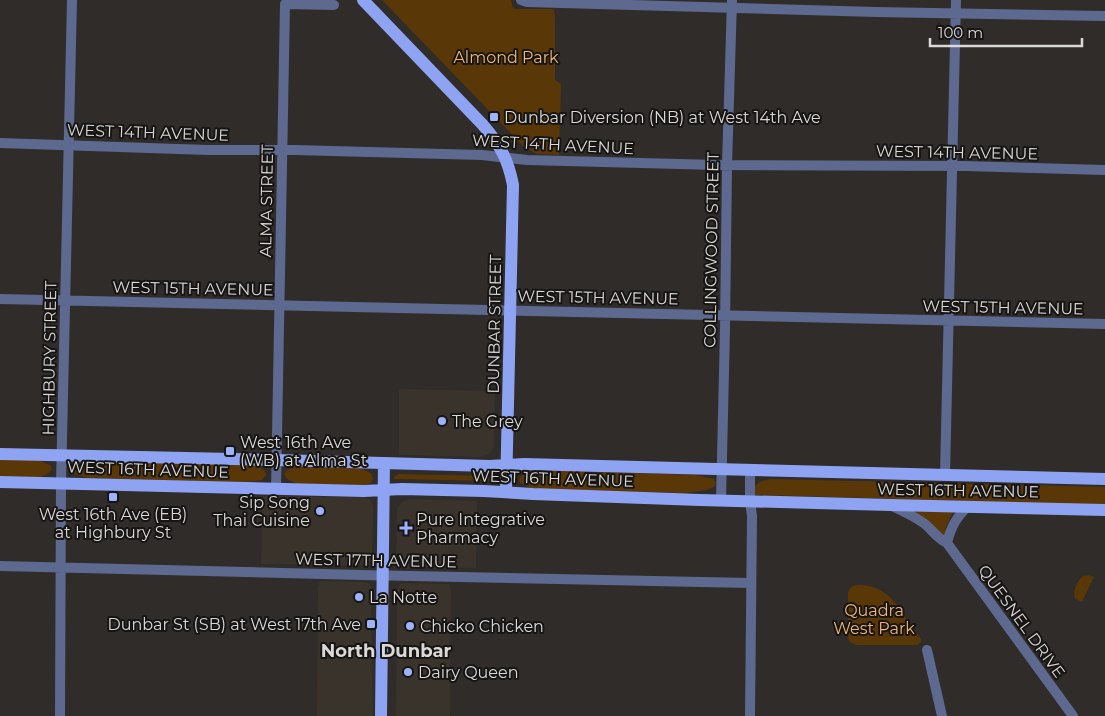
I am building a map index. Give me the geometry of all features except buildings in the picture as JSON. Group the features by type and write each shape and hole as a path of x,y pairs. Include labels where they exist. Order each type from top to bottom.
{"main road":[{"name":"DUNBAR STREET","path":"363,0 497,141 510,171 513,185 506,492"},
{"name":"WEST 16TH AVENUE","path":"0,454 490,466 524,464 1105,479"},
{"path":"382,716 384,463"},
{"name":"WEST 16TH AVENUE","path":"0,482 364,491 402,489 750,501 1105,510"}],"street":[{"name":"HIGHBURY STREET","path":"60,716 61,483 72,0"},
{"path":"521,0 528,2 732,4 956,13 1105,16"},
{"path":"945,475 956,0"},
{"path":"284,2 334,5"},
{"name":"ALMA STREET","path":"276,489 284,2"},
{"name":"COLLINGWOOD STREET","path":"721,500 732,4"},
{"name":"WEST 14TH AVENUE","path":"0,143 208,150 482,155 527,160 727,166 953,166 1105,170"},
{"name":"WEST 15TH AVENUE","path":"0,299 1105,324"},
{"path":"750,470 752,513 750,716"},
{"name":"QUESNEL DRIVE","path":"891,505 911,515 925,525 939,539 947,543 1074,716"},
{"path":"947,543 949,533 956,518 967,507"},
{"name":"WEST 17TH AVENUE","path":"0,566 750,583"},
{"path":"928,650 942,716"}],"shaded area":[{"name":"The Grey","path":"399,389 490,391 495,394 494,446 492,451 488,455 481,457 399,455"},
{"path":"263,496 368,498 373,507 371,562 364,565 261,564"},
{"path":"410,499 477,501 476,568 413,567 404,569 397,565 397,509 401,503"},
{"path":"320,581 364,582 370,584 373,716 317,716 318,587"},
{"path":"400,584 449,584 451,590 450,716 396,716 397,590"}],"green space":[{"name":"Almond Park","path":"382,0 511,0 513,8 516,9 554,10 555,80 561,84 559,155 537,154 524,147"},
{"path":"0,458 35,459 50,465 52,469 48,473 36,478 0,477"},
{"path":"84,460 255,465 264,470 266,475 262,480 245,482 88,478 73,474 70,470 72,466"},
{"path":"301,465 358,467 371,473 373,479 371,483 364,485 297,484 287,479 284,474 287,470"},
{"path":"538,470 696,475 714,479 716,483 714,487 706,490 685,493 534,489 520,483 519,479 522,475"},
{"path":"399,474 499,477 488,481 394,479"},
{"path":"771,479 1105,487 1105,505 756,495 754,493 757,484"},
{"path":"913,511 953,512 946,527 945,536"},
{"path":"1089,575 1094,577 1082,602 1075,598 1075,591 1082,577"},
{"name":"Quadra West Park","path":"862,585 878,589 892,599 921,639 921,642 917,645 856,645 850,642 848,638 848,593 853,586"}],"place":[{"name":"Dunbar Diversion (NB) at West 14th Ave","path":"494,117"},
{"name":"The Grey","path":"442,421"},
{"name":"West 16th Ave (WB) at Alma St","path":"230,451"},
{"name":"West 16th Ave (EB) at Highbury St","path":"113,497"},
{"name":"Sip Song Thai Cuisine","path":"320,511"},
{"name":"Pure Integrative Pharmacy","path":"406,528"},
{"name":"La Notte","path":"359,597"},
{"name":"Dunbar St (SB) at West 17th Ave","path":"371,624"},
{"name":"Chicko Chicken","path":"410,626"},
{"name":"Dairy Queen","path":"408,672"}],"district":[{"name":"North Dunbar","path":"386,651"}]}
